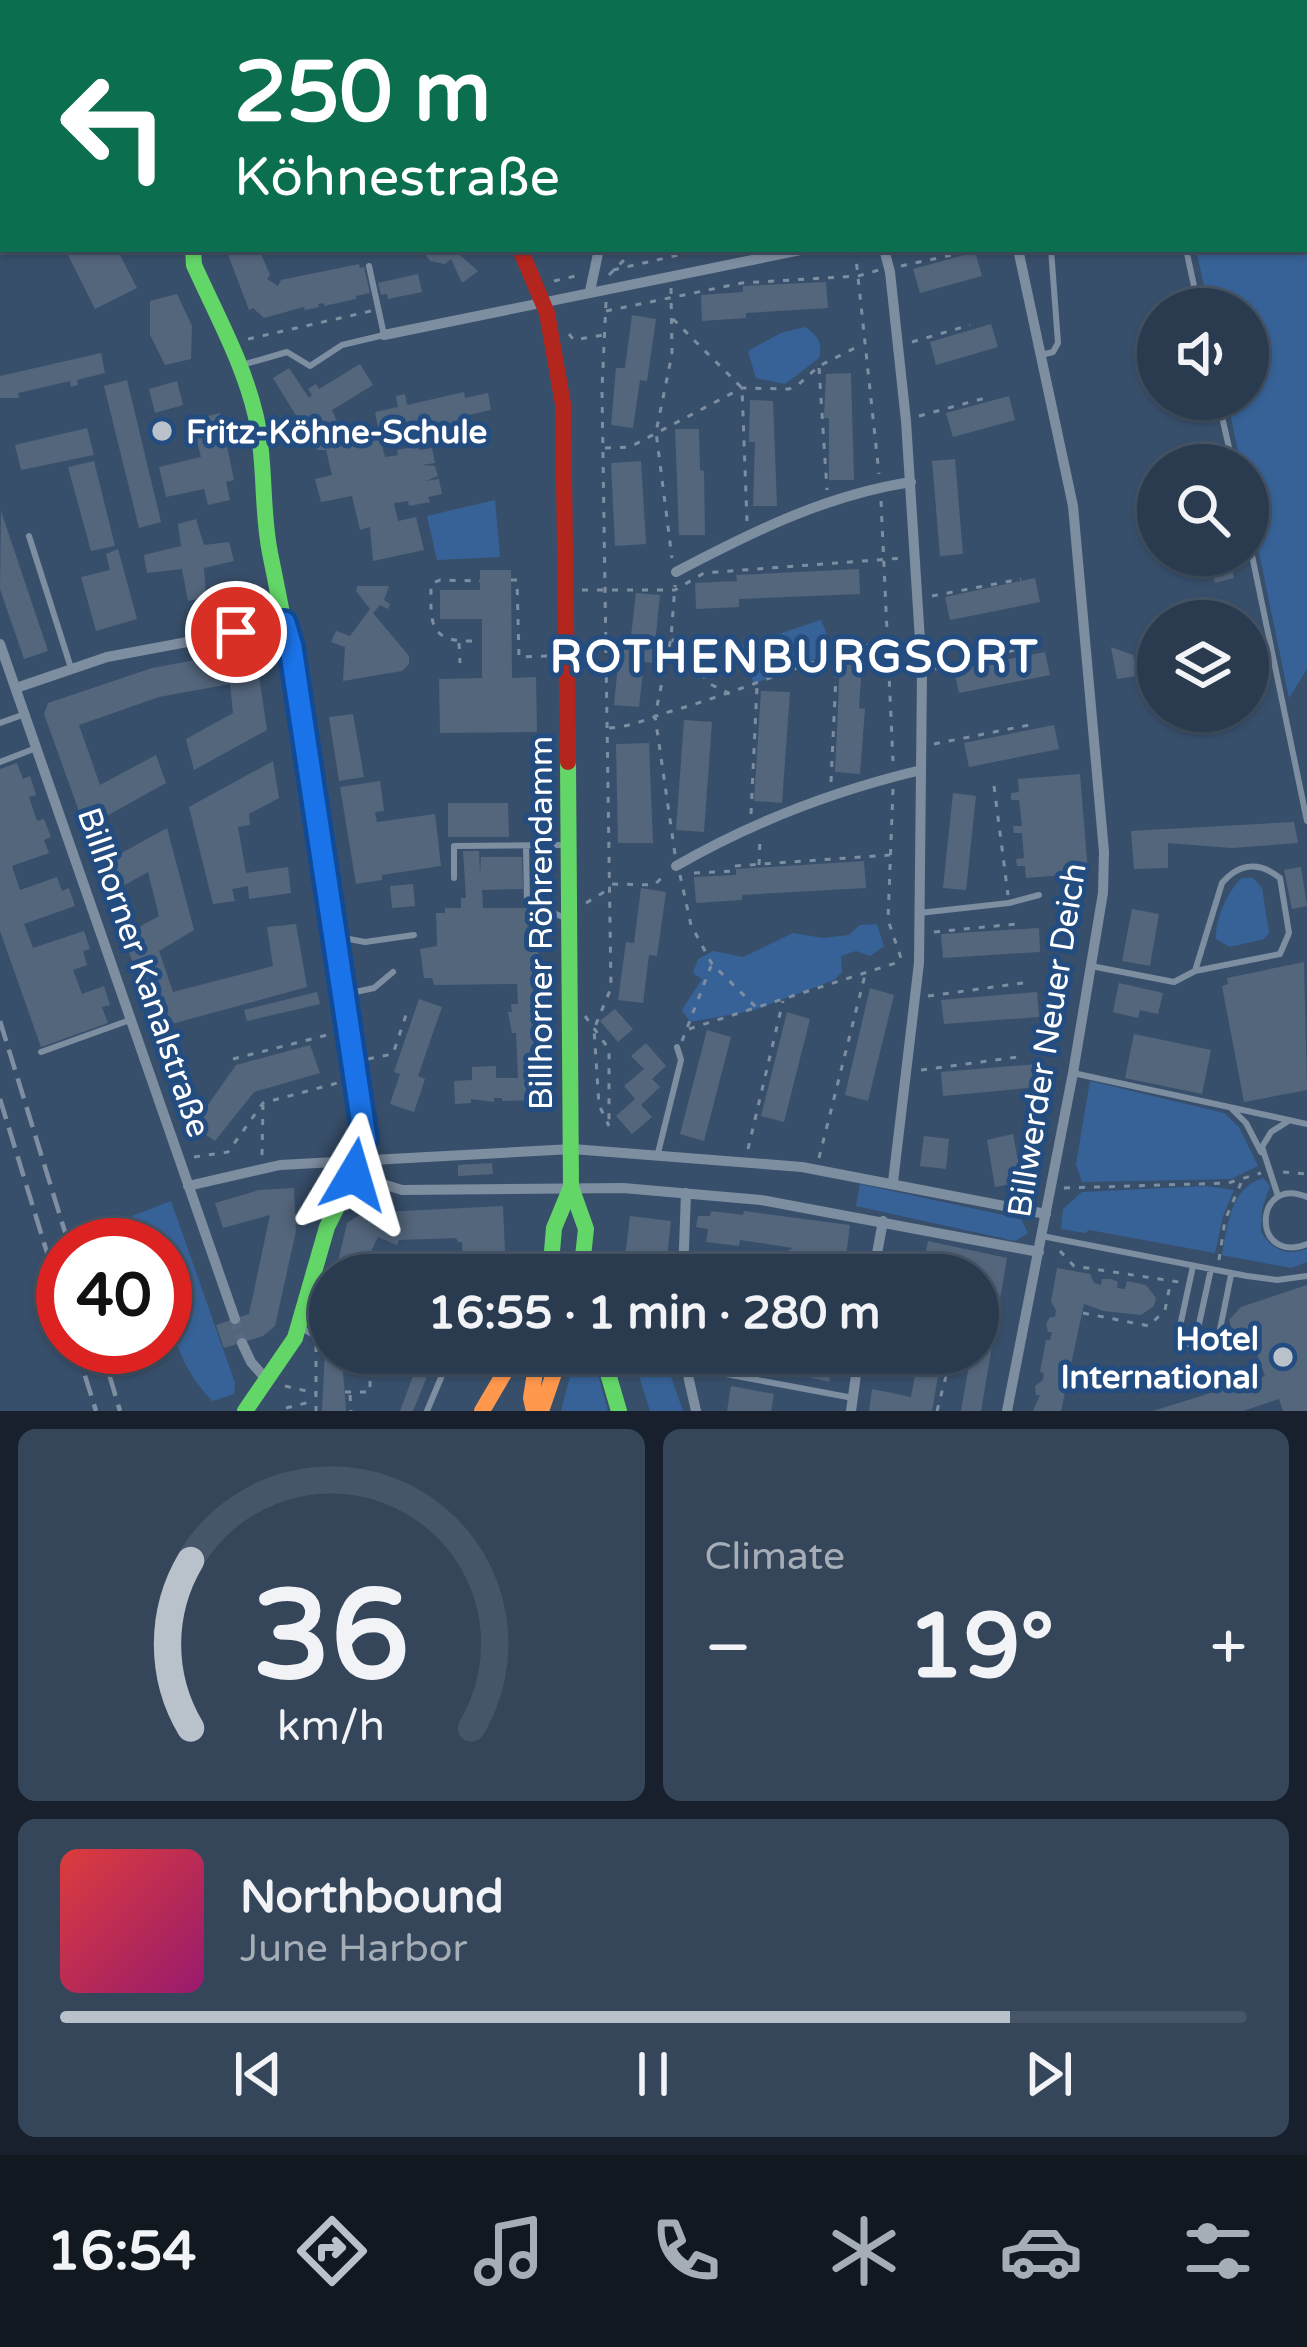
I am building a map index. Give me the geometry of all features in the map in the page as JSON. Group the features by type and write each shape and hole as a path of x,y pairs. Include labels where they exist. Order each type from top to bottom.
{"main road":[{"path":"193,252 194,265 238,367 262,451 265,526 302,710 365,1138 358,1167 327,1227 300,1327 245,1411"},
{"name":"Billhorner Röhrendamm","path":"521,252 541,293 553,335 565,427 572,1149 571,1187 554,1228 552,1254"},
{"name":"Billhorner Röhrendamm","path":"571,1187 586,1229 583,1254"},
{"path":"482,1411 504,1374"},
{"path":"535,1374 532,1398 538,1411"},
{"path":"538,1411 553,1374"},
{"path":"608,1374 619,1411"}],"street":[{"path":"590,291 597,252"},
{"path":"383,334 541,293 590,291 790,252"},
{"path":"885,252 907,421 922,672 919,933 893,1182"},
{"name":"Billwerder Neuer Deich","path":"1007,1411 1073,1073 1103,893 1104,852 1072,506 1019,252"},
{"path":"676,572 747,534 828,501 911,482"},
{"path":"16,688 70,668 284,623"},
{"name":"Billhorner Kanalstraße","path":"0,644 235,1319"},
{"path":"676,866 754,823 830,795 921,770"},
{"path":"188,1186 280,1165 358,1167 572,1149 816,1169 1046,1214"},
{"path":"358,1167 402,1190 571,1187 686,1193 796,1205 1039,1252"},
{"path":"684,1254 686,1193"},
{"path":"877,1254 883,1221"},
{"path":"242,1342 266,1379"},
{"path":"688,1374 696,1411"},
{"path":"852,1404 857,1374"}],"lane":[{"path":"1041,356 1053,352 1058,343 1051,252"},
{"path":"1187,252 1194,288"},
{"path":"238,367 287,352 310,366 342,345 383,334 369,266"},
{"path":"29,536 70,668"},
{"path":"1256,576 1307,821"},
{"path":"0,722 25,714"},
{"path":"0,761 36,748"},
{"path":"454,878 454,846 570,845"},
{"path":"526,846 527,903 551,916 570,916"},
{"path":"1091,966 1174,982 1195,971 1280,954 1289,933 1280,878 1269,869 1244,867 1222,884 1195,971"},
{"path":"919,913 1039,895"},
{"path":"334,937 364,942 414,934"},
{"path":"342,995 374,988 393,972"},
{"path":"41,1052 130,1020"},
{"path":"658,1154 682,1060 677,1047"},
{"path":"1073,1073 1307,1124"},
{"path":"1231,1108 1246,1123 1279,1197"},
{"path":"1262,1156 1271,1132 1290,1121"},
{"path":"1307,1197 1293,1193 1279,1197 1267,1211 1269,1234 1285,1247 1307,1244"},
{"path":"1042,1236 1277,1280 1307,1276"},
{"path":"1193,1266 1179,1331 1188,1344 1205,1348 1218,1339 1231,1273"},
{"path":"1197,1333 1215,1270"},
{"path":"300,1327 309,1332"},
{"path":"427,1411 443,1374"},
{"path":"724,1374 852,1404"}],"path":[{"path":"541,293 594,272 692,252"},
{"path":"712,964 689,1029 902,961 888,920 893,777 890,639 880,487 855,252"},
{"path":"606,310 742,283 858,276 952,255"},
{"path":"594,1029 609,1049 609,1126 599,1105 594,1029 611,988 604,335 609,271 624,260"},
{"path":"670,275 672,354 656,432 668,544 676,572 671,638 655,716 676,866 691,925 712,964 757,1008"},
{"path":"248,339 379,309"},
{"path":"671,318 742,388 747,534"},
{"path":"912,342 970,326"},
{"path":"553,335 572,334 574,340 604,335"},
{"path":"603,448 630,447 742,388 789,389 819,366 864,344"},
{"path":"819,366 828,501"},
{"path":"907,421 989,397"},
{"path":"568,589 675,590 704,573 916,556"},
{"path":"919,598 1021,579"},
{"path":"511,580 517,580 519,657 568,656"},
{"path":"472,641 438,634 431,622 431,584 480,581"},
{"path":"671,638 710,685 731,694"},
{"path":"609,728 637,726 837,652 890,639"},
{"path":"459,641 460,663"},
{"path":"922,672 1028,647"},
{"path":"830,795 837,652"},
{"path":"758,685 749,808 760,833 759,865"},
{"path":"921,747 1029,725"},
{"path":"994,786 1009,903"},
{"path":"676,866 698,874 891,855"},
{"path":"570,916 610,886 653,885 676,866"},
{"path":"919,933 1016,924"},
{"path":"816,1169 866,973"},
{"path":"914,993 928,996 1023,983"},
{"path":"746,1161 784,999"},
{"path":"352,1061 393,1054 407,1012"},
{"path":"232,1059 320,1035"},
{"path":"908,1067 923,1070 1024,1056"},
{"path":"192,1158 228,1152 263,1103 334,1083"},
{"path":"262,1146 263,1103"},
{"path":"1215,1270 1225,1220 1241,1182 1251,1174 1307,1174"},
{"path":"1050,1188 1241,1182"},
{"path":"1059,1239 1057,1250 1074,1266 1190,1284"},
{"path":"397,1254 398,1248"},
{"path":"1083,1313 1148,1326 1165,1310 1171,1283"},
{"path":"316,1411 317,1374"},
{"path":"937,1411 945,1374"},
{"path":"351,1411 347,1392 370,1392 370,1375"},
{"path":"266,1379 315,1393"},
{"path":"286,1408 316,1400"}],"shaded area":[{"path":"1197,252 1307,252 1307,669 1289,698 1264,576 1269,576 1269,444 1237,444 1231,420 1269,420 1269,288 1204,288"},
{"path":"805,327 818,340 819,358 785,384 756,378 748,351 781,333"},
{"path":"495,500 500,557 437,560 427,516"},
{"path":"821,620 834,652 754,684 739,647"},
{"path":"1242,878 1253,878 1262,888 1269,933 1264,939 1230,947 1216,939 1218,923 1227,898"},
{"path":"877,924 884,946 870,956 856,951 841,956 842,972 834,980 751,1011 690,1022 682,1010 702,979 693,973 698,959 713,951 743,957 793,933 823,938 849,935 860,925"},
{"path":"1090,1081 1224,1113 1239,1127 1258,1166 1231,1179 1082,1182 1076,1164"},
{"path":"1263,1178 1270,1186 1261,1232 1281,1250 1307,1249 1307,1262 1291,1268 1222,1255 1237,1199"},
{"path":"860,1184 1021,1219 1028,1233 1015,1241 856,1206"},
{"path":"1205,1186 1234,1190 1215,1253 1061,1229 1063,1209 1082,1192"},
{"path":"171,1201 177,1218 133,1218"},
{"path":"192,1261 235,1383 234,1394 212,1401 192,1374"},
{"path":"571,1374 598,1374 608,1411 561,1411"},
{"path":"639,1374 670,1374 683,1411 650,1411"}],"building":[{"path":"66,252 119,252 137,288 95,309"},
{"path":"227,252 260,252 270,275 267,279 278,286 281,280 359,264 364,267 370,293 356,299 264,318 253,308 249,310"},
{"path":"423,252 462,252 478,271 462,283 451,259 445,264 430,261"},
{"path":"975,252 982,276 920,293 913,269"},
{"path":"418,274 422,292 388,299 387,294 381,295 378,283"},
{"path":"826,282 828,308 702,321 701,295 743,292 743,286"},
{"path":"177,294 192,326 191,359 165,365 150,335 150,301"},
{"path":"632,315 656,319 647,381 640,380 633,428 611,425 616,368 625,368"},
{"path":"991,324 998,347 936,365 930,342"},
{"path":"101,353 105,373 77,380 78,385 71,387 70,381 18,393 19,398 0,398 0,376"},
{"path":"360,364 373,385 332,410 343,435 378,427 375,412 398,407 396,396 405,394 407,405 464,392 465,398 488,393 491,410 468,415 470,421 381,441 385,457 398,455 397,450 432,448 435,463 422,465 435,466 438,476 426,481 439,479 442,494 409,506 408,501 394,503 398,521 416,517 424,550 373,561 370,527 360,530 352,496 321,502 315,479 332,475 326,450 317,450 273,378 289,368 309,398 308,389 316,384 319,389"},
{"path":"851,373 854,480 829,480 826,374"},
{"path":"127,380 161,522 139,528 104,386"},
{"path":"177,381 183,405 155,413 149,389"},
{"path":"1009,396 1015,420 953,437 946,413"},
{"path":"750,400 773,401 777,506 753,506 755,442 749,442"},
{"path":"220,413 234,480 226,482 230,500 208,505 204,489 166,497 159,467 201,457 192,420"},
{"path":"87,428 94,455 21,470 15,445"},
{"path":"675,429 699,429 705,535 679,535"},
{"path":"955,459 963,554 940,556 932,461"},
{"path":"94,461 115,546 91,551 68,467"},
{"path":"641,461 646,544 615,546 611,463"},
{"path":"1,511 48,651 24,659 0,589"},
{"path":"196,519 204,545 229,542 234,561 204,568 206,597 188,601 182,569 147,573 144,555 181,546 178,524"},
{"path":"118,549 137,619 96,631 81,577 110,570 106,554"},
{"path":"859,569 860,594 739,599 739,607 696,609 695,583 737,581 736,575"},
{"path":"480,570 511,570 512,678 536,677 537,732 440,733 439,679 482,678 482,619 440,619 440,590 480,590"},
{"path":"1213,576 1234,576 1234,578 1215,583"},
{"path":"1035,578 1040,602 950,620 945,597"},
{"path":"357,586 389,586 384,600 390,604 388,609 380,605 373,613 409,656 402,671 343,681 345,647 331,642 336,631 350,636 370,609"},
{"path":"636,593 660,595 653,663 644,662 639,707 614,705 620,644 630,645"},
{"path":"1111,647 1133,655 1137,676 1117,679"},
{"path":"255,649 267,730 194,770 186,739 233,713 230,684 159,697 79,725 100,785 156,755 166,783 85,828 44,714 48,703 152,668"},
{"path":"1045,652 1050,675 959,693 954,670"},
{"path":"840,662 862,664 859,708 865,709 860,774 835,772"},
{"path":"761,691 790,692 782,803 754,801"},
{"path":"353,714 364,777 339,781 329,717"},
{"path":"684,720 712,722 704,832 676,830"},
{"path":"1054,725 1059,749 969,767 964,743"},
{"path":"649,743 653,843 618,843 616,744"},
{"path":"273,761 279,798 249,814 250,825 238,827 246,873 288,867 291,893 249,899 248,886 232,889 235,901 213,904 189,807"},
{"path":"17,763 23,779 30,776 36,795 29,797 37,821 44,819 51,837 44,840 49,853 12,866 20,890 57,877 62,891 69,888 75,906 24,924 33,948 84,931 90,949 83,951 87,965 73,970 82,994 104,986 110,1005 102,1007 108,1023 41,1047 0,931 0,769"},
{"path":"1080,774 1088,873 1026,878 1025,866 1017,866 1016,859 1024,858 1022,833 1014,833 1013,826 1022,826 1019,800 1011,800 1011,793 1019,792 1018,779"},
{"path":"380,781 384,811 375,812 377,822 435,814 441,866 356,884 340,787"},
{"path":"953,793 976,796 966,890 943,888"},
{"path":"448,803 508,803 509,837 448,837"},
{"path":"1294,822 1298,843 1232,848 1168,843 1168,868 1134,869 1131,831"},
{"path":"167,828 194,930 159,951 173,992 273,966 267,927 296,924 307,987 157,1028 123,936 159,916 148,872 107,895 98,866"},
{"path":"463,851 479,851 480,875 481,857 522,857 523,889 482,890 483,908 529,908 530,945 538,945 541,1100 471,1099 471,1103 455,1104 454,1081 472,1080 472,1067 496,1066 496,1078 518,1078 516,1033 512,1033 508,1012 512,1012 511,1004 518,1004 517,984 434,985 432,978 424,978 420,949 437,946 436,913 461,908 461,898 466,898"},
{"path":"864,861 866,888 742,895 742,900 696,903 694,877 736,875 736,869"},
{"path":"1301,867 1307,906 1292,909 1284,870"},
{"path":"413,884 415,906 392,908 390,886"},
{"path":"641,888 666,892 657,956 649,955 643,1003 618,1000 626,942 634,943"},
{"path":"1132,909 1159,914 1150,966 1122,961"},
{"path":"1039,928 1040,952 943,958 941,934"},
{"path":"1304,962 1307,1090 1244,1102 1222,986 1228,984 1227,978"},
{"path":"1119,983 1163,993 1158,1014 1140,1010 1138,1018 1113,1012"},
{"path":"870,988 894,995 868,1101 845,1095"},
{"path":"317,992 320,1004 247,1021 244,1010"},
{"path":"1037,992 1039,1017 944,1024 941,1000"},
{"path":"419,999 442,1007 418,1076 425,1079 414,1112 390,1104 400,1074 394,1072"},
{"path":"615,1009 633,1029 618,1042 600,1021"},
{"path":"787,1012 810,1019 784,1122 761,1116"},
{"path":"707,1030 731,1037 704,1141 680,1134"},
{"path":"1134,1034 1211,1050 1202,1094 1125,1078"},
{"path":"646,1043 666,1066 652,1079 660,1087 641,1105 652,1117 632,1134 616,1116 635,1099 624,1086 644,1069 631,1056"},
{"path":"310,1045 320,1073 254,1092 215,1141 193,1126 236,1065"},
{"path":"1036,1064 1038,1087 943,1096 941,1072"},
{"path":"1013,1134 1022,1182 995,1187 987,1140"},
{"path":"924,1136 949,1139 946,1169 920,1166"},
{"path":"492,1163 493,1174 458,1176 458,1165"},
{"path":"294,1188 296,1231 275,1326 263,1336 224,1348 216,1325 249,1314 270,1215 223,1228 215,1203 259,1190"},
{"path":"503,1206 505,1254 463,1254 462,1242 456,1238 399,1240 397,1245 378,1237 371,1251 375,1254 340,1254 347,1223 363,1213"},
{"path":"711,1211 743,1215 744,1211 850,1225 846,1254 788,1254 793,1248 740,1240 739,1246 706,1242 708,1229 696,1227 698,1216 710,1216"},
{"path":"630,1216 671,1221 667,1254 625,1254"},
{"path":"928,1241 988,1254 926,1254"},
{"path":"999,1256 1007,1258 999,1305"},
{"path":"1057,1268 1090,1274 1101,1285 1102,1279 1111,1279 1118,1282 1117,1288 1125,1289 1127,1281 1146,1285 1156,1298 1154,1306 1141,1315 1084,1304 1061,1411 1033,1411 1040,1395 1035,1386 1043,1380 1046,1340 1052,1332 1046,1324 1055,1317 1051,1302"},
{"name":"Hotel International","path":"1307,1285 1307,1411 1283,1411 1279,1399 1243,1411 1153,1411 1265,1376 1250,1334 1241,1331 1235,1338 1229,1320 1241,1307"},
{"path":"324,1374 343,1374 346,1411 322,1411"},
{"path":"385,1374 426,1374 413,1411 400,1411 413,1376"},
{"path":"800,1374 831,1374 829,1382"},
{"path":"915,1374 938,1374 932,1411 869,1411 872,1389 911,1397"},
{"path":"967,1374 987,1374 981,1411 961,1411"},
{"path":"731,1386 774,1394 771,1411 727,1411"}],"tunnel":[{"path":"235,1319 242,1343"}],"railway":[{"path":"0,1021 61,1218"},
{"path":"0,1099 36,1218"},
{"path":"84,1374 96,1411"},
{"path":"109,1374 120,1411"}],"traffic: fast":[{"path":"193,252 194,265 237,359 256,417 267,536 310,772 365,1138 362,1158 327,1227 295,1338 245,1411"},
{"path":"568,762 571,1187 586,1229 583,1254"},
{"path":"552,1254 554,1228 571,1187"},
{"path":"608,1374 619,1411"}],"traffic: slow":[{"path":"482,1411 504,1374"},
{"path":"534,1411 535,1374"},
{"path":"541,1411 554,1374"}],"traffic: jam":[{"path":"521,252 547,313 563,404 568,762"}],"place":[{"name":"Fritz-Köhne-Schule","path":"162,431"},
{"name":"Hotel International","path":"1283,1357"}],"district":[{"name":"ROTHENBURGSORT","path":"795,656"}],"route":[{"path":"236,632 284,623 291,647 365,1138 354,1175"}]}
